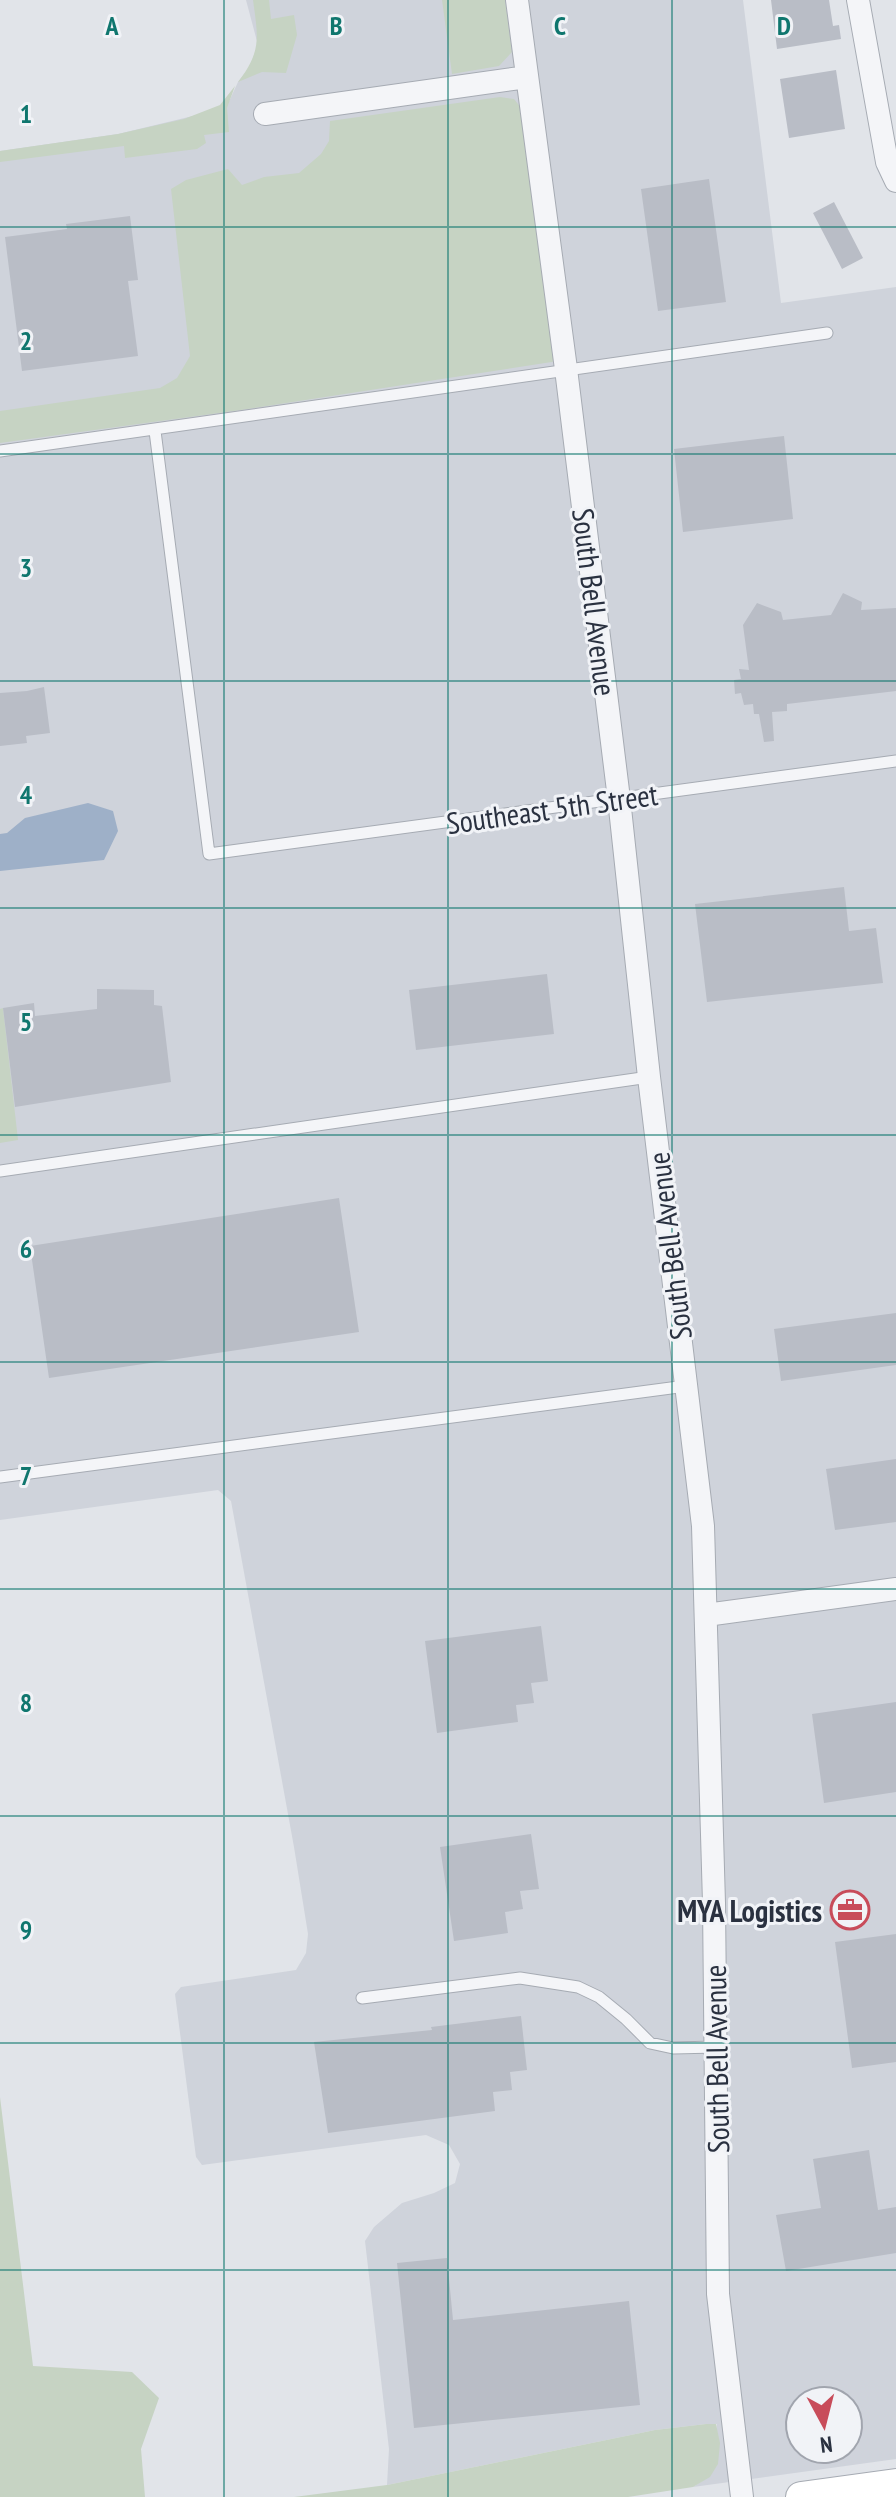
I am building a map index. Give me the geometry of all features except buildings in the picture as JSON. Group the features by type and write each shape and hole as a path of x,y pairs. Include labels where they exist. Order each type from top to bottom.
{"main road":[{"path":"801,2497 896,2484"}],"street":[{"name":"South Bell Avenue","path":"517,0 619,799 703,1526 714,1903 718,2294 742,2497"},
{"path":"858,0 887,162 896,181"},
{"path":"265,114 527,77"},
{"path":"706,1615 896,1589"}],"lane":[{"path":"0,451 827,333"},
{"name":"Southeast 5th Street","path":"155,431 209,854 896,761"},
{"path":"0,1171 649,1077"},
{"path":"0,1477 686,1386"},
{"path":"362,1998 520,1978 543,1981 578,1987 599,1997 650,2043 673,2048 716,2047"}],"shaded area":[{"path":"246,0 743,0 781,303 896,287 896,2459 864,2463 864,2385 784,2385 784,2465 852,2465 693,2487 710,2476 717,2424 706,2424 655,2430 387,2485 389,2449 365,2241 374,2227 402,2203 455,2183 460,2164 449,2145 426,2135 202,2165 196,2157 175,1994 181,1987 296,1970 306,1953 308,1934 231,1501 218,1490 0,1520 0,151 118,134 226,108 238,82 249,68 258,45"}],"green space":[{"path":"253,0 269,0 271,19 294,15 297,35 286,73 262,72 238,82 255,52"},
{"path":"442,0 505,0 512,52 499,66 452,74"},
{"path":"235,86 227,108 229,132 204,135 206,143 197,149 125,158 124,146 0,162 0,151 118,134 184,119 220,105"},
{"path":"500,97 514,99 522,109 558,361 0,443 0,411 160,388 177,378 190,356 171,189 186,180 228,169 242,185 264,177 299,173 321,154 329,141 330,121"},
{"path":"3,1008 18,1140 0,1143 0,1009"},
{"path":"0,2097 33,2366 132,2372 159,2398 141,2449 145,2497 0,2497"},
{"path":"716,2424 720,2443 718,2464 710,2477 693,2487 628,2497 294,2497 387,2485 655,2430"}],"water":[{"path":"88,803 113,811 118,831 104,860 0,871 0,834 7,833 25,818"}],"place":[{"name":"MYA Logistics","path":"850,1910"}]}
